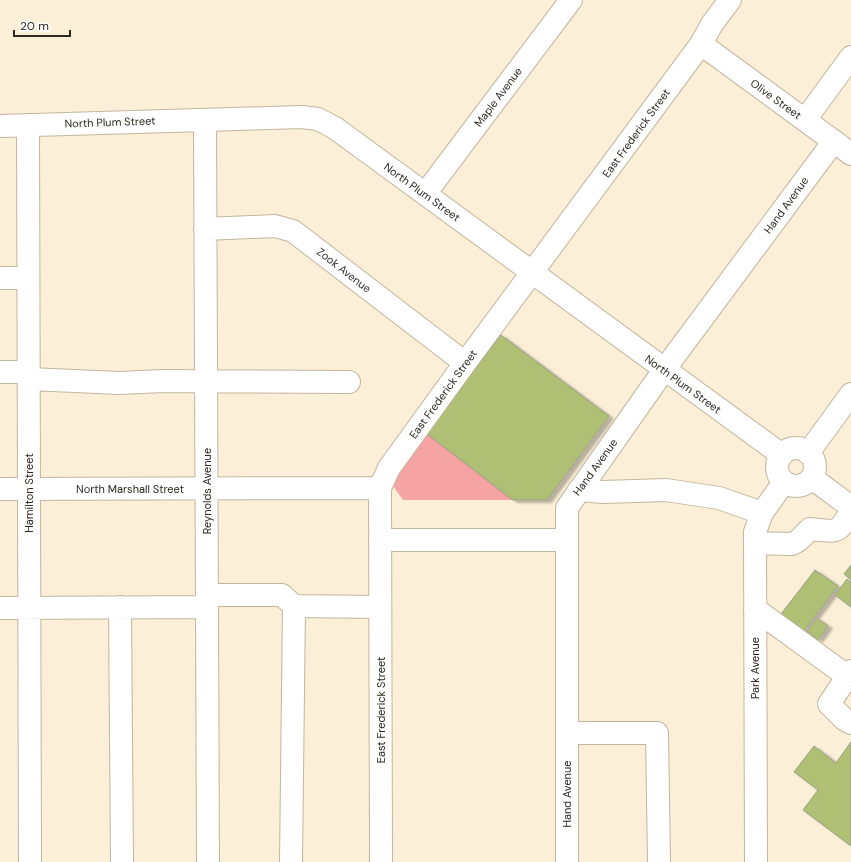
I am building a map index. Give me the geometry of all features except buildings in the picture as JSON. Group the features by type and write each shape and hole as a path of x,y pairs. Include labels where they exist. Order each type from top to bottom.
{"street":[{"name":"Maple Avenue","path":"425,194 571,0"},
{"path":"709,0 712,24"},
{"name":"East Frederick Street","path":"381,862 380,488 389,468 464,363 533,273 701,44 712,24 730,0"},
{"name":"Olive Street","path":"701,44 834,140 851,154"},
{"path":"805,120 851,57"},
{"name":"North Plum Street","path":"0,126 302,117 318,119 335,128 782,455"},
{"name":"Reynolds Avenue","path":"205,120 208,862"},
{"name":"Hamilton Street","path":"28,125 30,862"},
{"name":"Hand Avenue","path":"567,862 567,508 664,370 834,140"},
{"name":"Zook Avenue","path":"205,228 275,226 293,231 464,363"},
{"path":"0,278 28,278"},
{"path":"0,372 29,376 119,382 349,382"},
{"path":"808,453 851,394"},
{"path":"792,449 803,450 808,453 815,462 814,473 808,483 790,486 784,482 780,478 778,472 779,460 782,455 786,451 792,449"},
{"path":"812,478 851,507"},
{"name":"Park Avenue","path":"756,862 755,532 762,513 784,482"},
{"name":"North Marshall Street","path":"0,488 380,488"},
{"path":"579,490 603,492 666,490 719,498 762,513"},
{"path":"755,543 792,544 810,530 835,531 841,528 851,512"},
{"path":"380,540 566,540"},
{"path":"0,608 120,607 282,595 294,606 380,607"},
{"path":"291,862 294,606"},
{"path":"120,607 122,862"},
{"path":"755,609 848,676 828,704 851,723"},
{"path":"566,733 657,733 659,862"}],"shaded area":[{"path":"426,433 513,500 403,500 391,483"}]}
